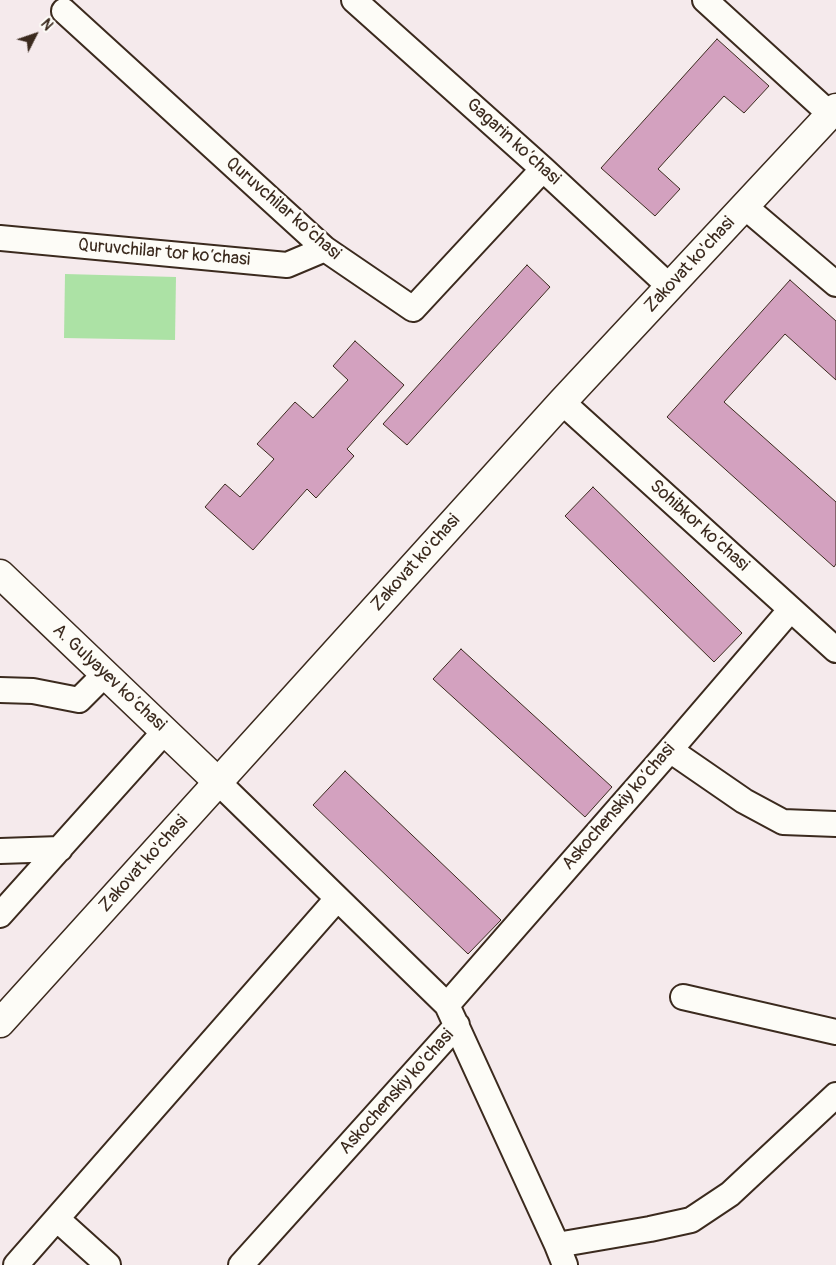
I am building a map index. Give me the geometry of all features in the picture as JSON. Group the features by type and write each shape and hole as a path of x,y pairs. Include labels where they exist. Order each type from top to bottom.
{"main road":[{"name":"Zakovat ko'chasi","path":"0,1023 562,402 833,111"},
{"name":"A. Gulyayev ko‘chasi","path":"0,574 218,782"}],"street":[{"name":"Gagarin ko‘chasi","path":"354,0 543,169 669,286"},
{"path":"705,0 833,111"},
{"name":"Quruvchilar ko‘chasi","path":"64,11 325,249 413,309 543,169"},
{"path":"744,206 836,284"},
{"name":"Quruvchilar tor ko‘chasi","path":"0,238 287,265 325,249"},
{"name":"Sohibkor ko‘chasi","path":"562,402 835,647"},
{"name":"Askochenskiy ko‘chasi","path":"452,1015 670,750 791,609"},
{"path":"0,690 33,691 79,700 105,674"},
{"path":"0,915 165,731"},
{"path":"670,750 744,802 783,822 836,824"},
{"path":"218,782 452,1015"},
{"path":"0,851 60,849"},
{"path":"16,1265 337,899"},
{"path":"683,996 836,1032"},
{"name":"Askochenskiy ko'chasi","path":"242,1265 452,1015 561,1255"},
{"path":"561,1255 650,1229 691,1220 730,1194 836,1095"},
{"path":"57,1218 108,1265"}],"green space":[{"path":"65,274 176,277 175,340 64,338"}],"building":[{"path":"717,39 769,86 744,113 724,96 658,169 680,189 655,216 601,168"},
{"path":"527,265 550,287 407,445 383,424"},
{"path":"790,280 836,321 836,380 785,334 724,402 836,502 836,564 834,567 667,417"},
{"path":"355,341 404,385 347,449 354,456 316,498 307,489 253,550 205,507 225,484 240,497 274,459 257,444 295,402 313,418 348,380 333,366"},
{"path":"593,487 742,633 714,662 565,516"},
{"path":"461,649 612,787 585,817 433,679"},
{"path":"345,771 501,920 468,954 313,805"}]}
